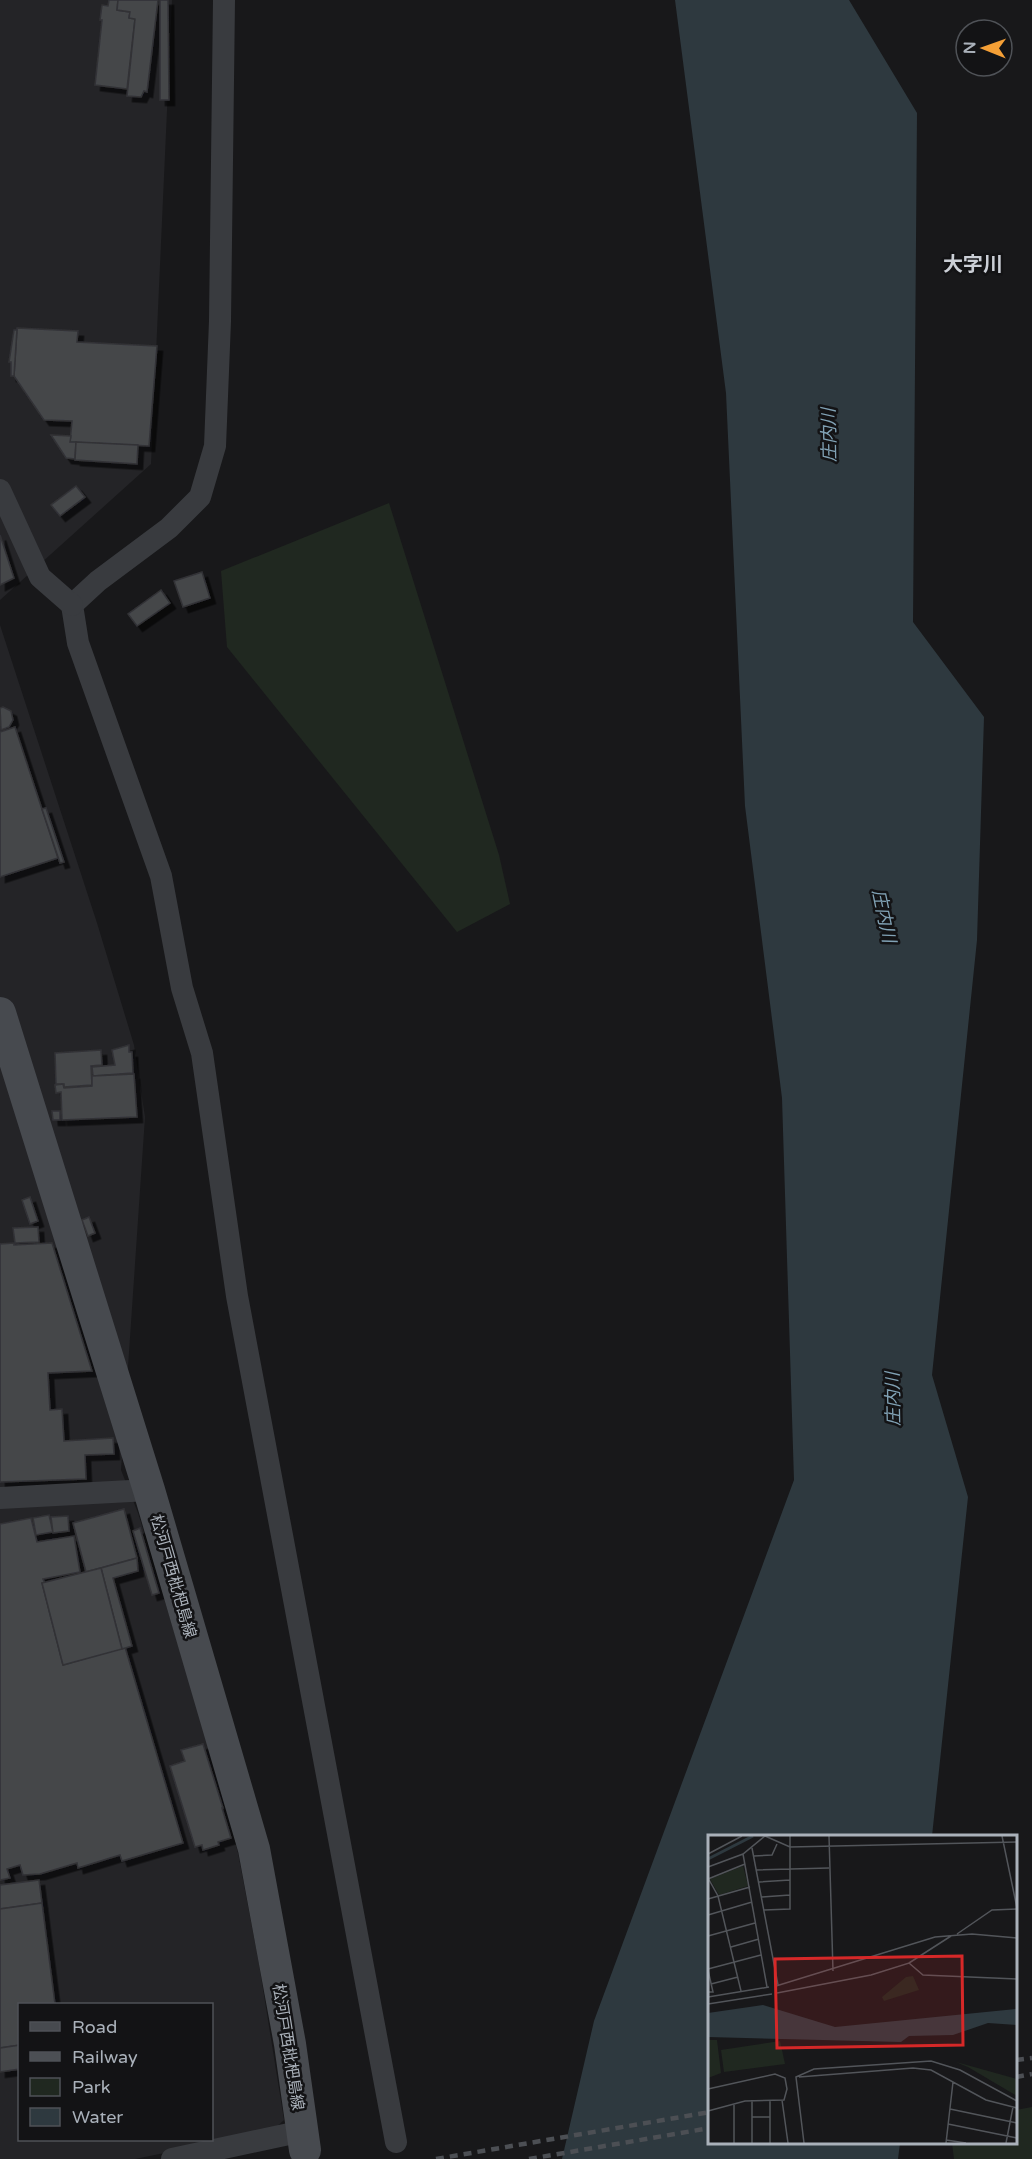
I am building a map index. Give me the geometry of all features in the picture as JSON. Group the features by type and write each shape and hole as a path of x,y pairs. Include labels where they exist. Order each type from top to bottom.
{"main road":[{"name":"松河戸西枇杷島線","path":"0,1013 149,1490 254,1849 290,2044 304,2140"}],"street":[{"path":"72,605 98,581 169,528 200,496 215,446 220,321 224,0"},
{"path":"0,490 40,578 72,605 78,643 161,876 182,988 202,1053 237,1296 396,2142"},
{"path":"0,1498 149,1490"},
{"path":"172,2159 304,2140"}],"shaded area":[{"path":"0,0 172,0 151,464 0,600"},
{"path":"0,625 97,923 134,1045 145,1117 121,1470 138,1513 212,1756 238,1853 259,1964 284,2120 272,2131 135,2159 0,2159"}],"green space":[{"path":"389,503 499,855 510,904 457,932 227,647 221,571"},
{"path":"1032,2107 1032,2159 954,2159 952,2144 1017,2144 1017,2110"}],"water":[{"name":"庄内川","path":"675,0 849,0 917,113 913,622 984,717 977,940 932,1375 968,1497 932,1835 708,1835 708,2144 900,2144 898,2159 562,2159 594,2021 794,1480 782,1098 745,806 726,393"}],"building":[{"path":"109,0 118,0 117,10 130,12 129,18 135,19 127,89 95,85 102,5 108,6"},
{"path":"118,0 158,0 147,92 144,91 141,97 127,96 135,19 129,18 130,12 117,10"},
{"path":"160,0 168,0 169,100 160,100"},
{"path":"17,328 78,331 77,342 157,346 149,446 70,442 72,421 44,420 14,376"},
{"path":"14,330 17,330 14,376 11,376 11,362 9,362"},
{"path":"51,435 71,436 70,442 76,442 75,459 66,458"},
{"path":"76,442 138,445 137,464 75,460"},
{"path":"76,486 85,497 60,516 51,505"},
{"path":"0,535 14,578 0,585"},
{"path":"202,572 210,598 183,607 174,581"},
{"path":"161,590 170,603 137,626 128,614"},
{"path":"0,708 11,711 13,720 9,727 1,730"},
{"path":"15,727 58,858 0,877 0,732"},
{"path":"46,808 64,862 60,863 42,809"},
{"path":"129,1045 129,1052 132,1052 133,1073 93,1076 92,1067 115,1065 112,1050"},
{"path":"101,1050 102,1065 91,1066 92,1085 64,1087 64,1084 56,1084 55,1053"},
{"path":"134,1074 137,1117 62,1120 61,1092 56,1093 55,1085 63,1084 64,1088 92,1086 92,1076"},
{"path":"52,1111 60,1111 60,1120 53,1120"},
{"path":"30,1197 38,1221 30,1224 22,1200"},
{"path":"89,1217 95,1233 88,1236 82,1220"},
{"path":"38,1227 39,1242 15,1243 13,1228"},
{"path":"14,1243 14,1245 52,1243 92,1371 48,1373 50,1410 62,1409 64,1441 113,1438 114,1454 85,1455 86,1479 0,1482 0,1244"},
{"path":"124,1509 137,1558 86,1572 73,1523"},
{"path":"49,1515 53,1532 36,1535 33,1518"},
{"path":"68,1516 69,1531 53,1533 51,1517"},
{"path":"31,1518 37,1542 74,1536 80,1572 43,1579 45,1583 42,1583 63,1665 125,1647 183,1843 122,1861 120,1855 78,1868 77,1863 40,1874 23,1875 20,1865 7,1869 10,1878 0,1880 0,1524"},
{"path":"140,1528 159,1593 152,1595 133,1531"},
{"path":"137,1558 138,1571 113,1578 132,1646 122,1649 101,1568"},
{"path":"101,1568 122,1649 63,1665 42,1583"},
{"path":"203,1744 231,1838 203,1850 202,1845 195,1847 170,1766 185,1761 181,1750"},
{"path":"39,1880 42,1903 0,1909 0,1885"},
{"path":"42,1903 55,2003 18,2003 18,2045 0,2048 0,1909"},
{"path":"18,2045 18,2069 0,2072 0,2048"}],"railway":[{"path":"1017,2060 1032,2058"},
{"path":"1017,2077 1032,2074"},
{"path":"436,2159 708,2112"},
{"path":"529,2159 708,2128"}],"district":[{"name":"大字川","path":"973,264"}]}
